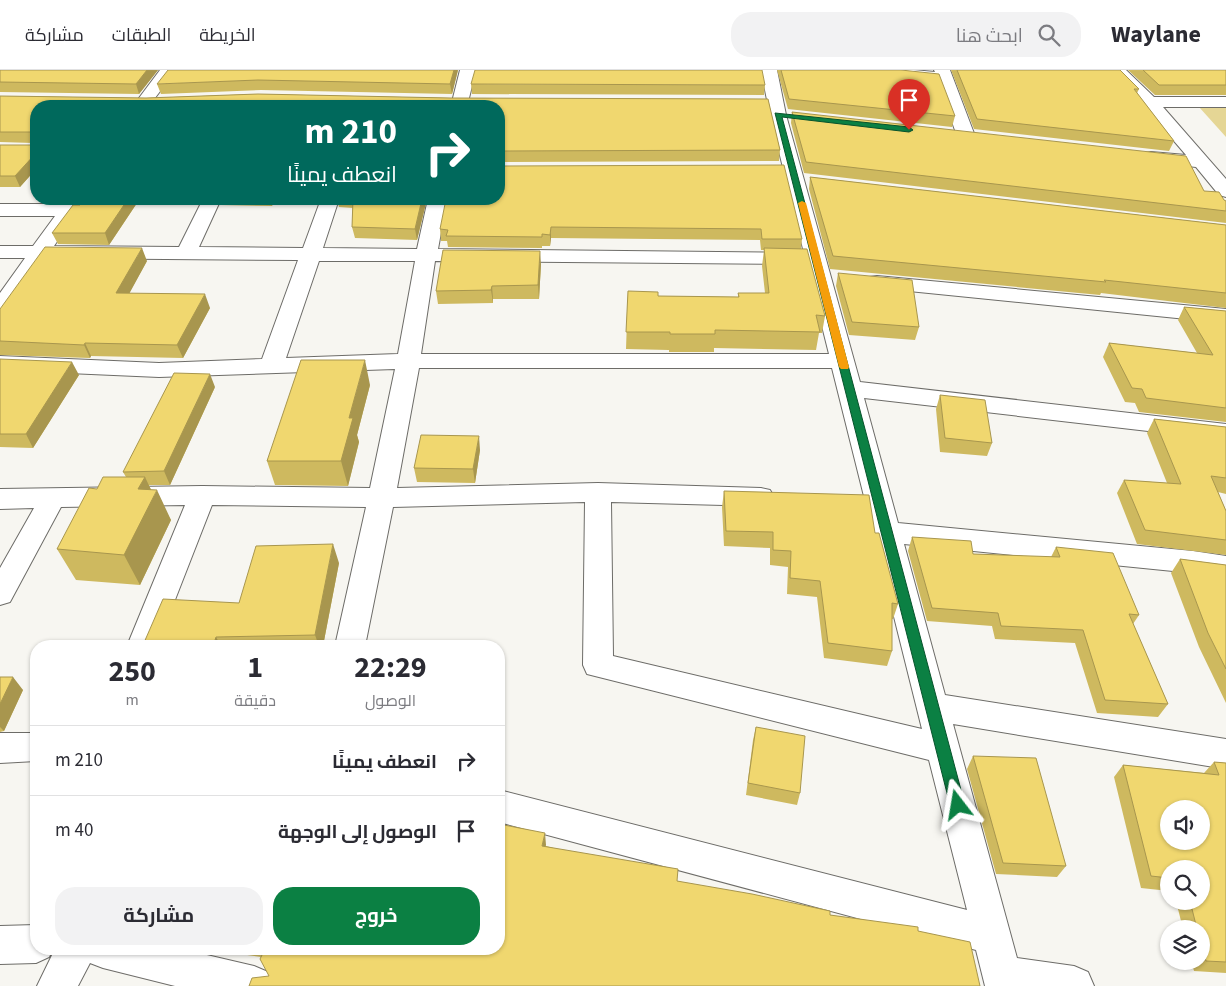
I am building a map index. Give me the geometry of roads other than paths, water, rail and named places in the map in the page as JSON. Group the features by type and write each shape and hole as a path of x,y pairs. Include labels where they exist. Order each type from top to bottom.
{"street":[{"path":"139,100 168,70"},
{"path":"460,100 468,70"},
{"path":"770,70 777,109 794,175 835,274 843,361 1003,980 1074,986"},
{"path":"866,70 943,74 966,136"},
{"path":"1117,70 1150,102 1226,191"},
{"path":"1150,102 1226,102"},
{"path":"946,134 986,138"},
{"path":"1133,155 1202,162"},
{"path":"0,210 61,205"},
{"path":"0,308 72,205"},
{"path":"186,254 209,205"},
{"path":"271,367 328,205"},
{"path":"351,640 408,361 437,205"},
{"path":"0,252 426,256 835,274 1226,316"},
{"path":"0,363 159,370 408,361 843,361"},
{"path":"850,390 1226,432"},
{"path":"598,492 598,665 943,749"},
{"path":"0,499 202,495 381,498 598,492 782,497"},
{"path":"144,640 202,495"},
{"path":"0,594 53,498"},
{"path":"850,499 879,500"},
{"path":"887,532 1193,562 1226,567"},
{"path":"933,708 1226,754"},
{"path":"0,748 30,747"},
{"path":"505,808 991,935"},
{"path":"0,945 30,944"},
{"path":"57,986 73,955"},
{"path":"128,955 254,986"}]}
